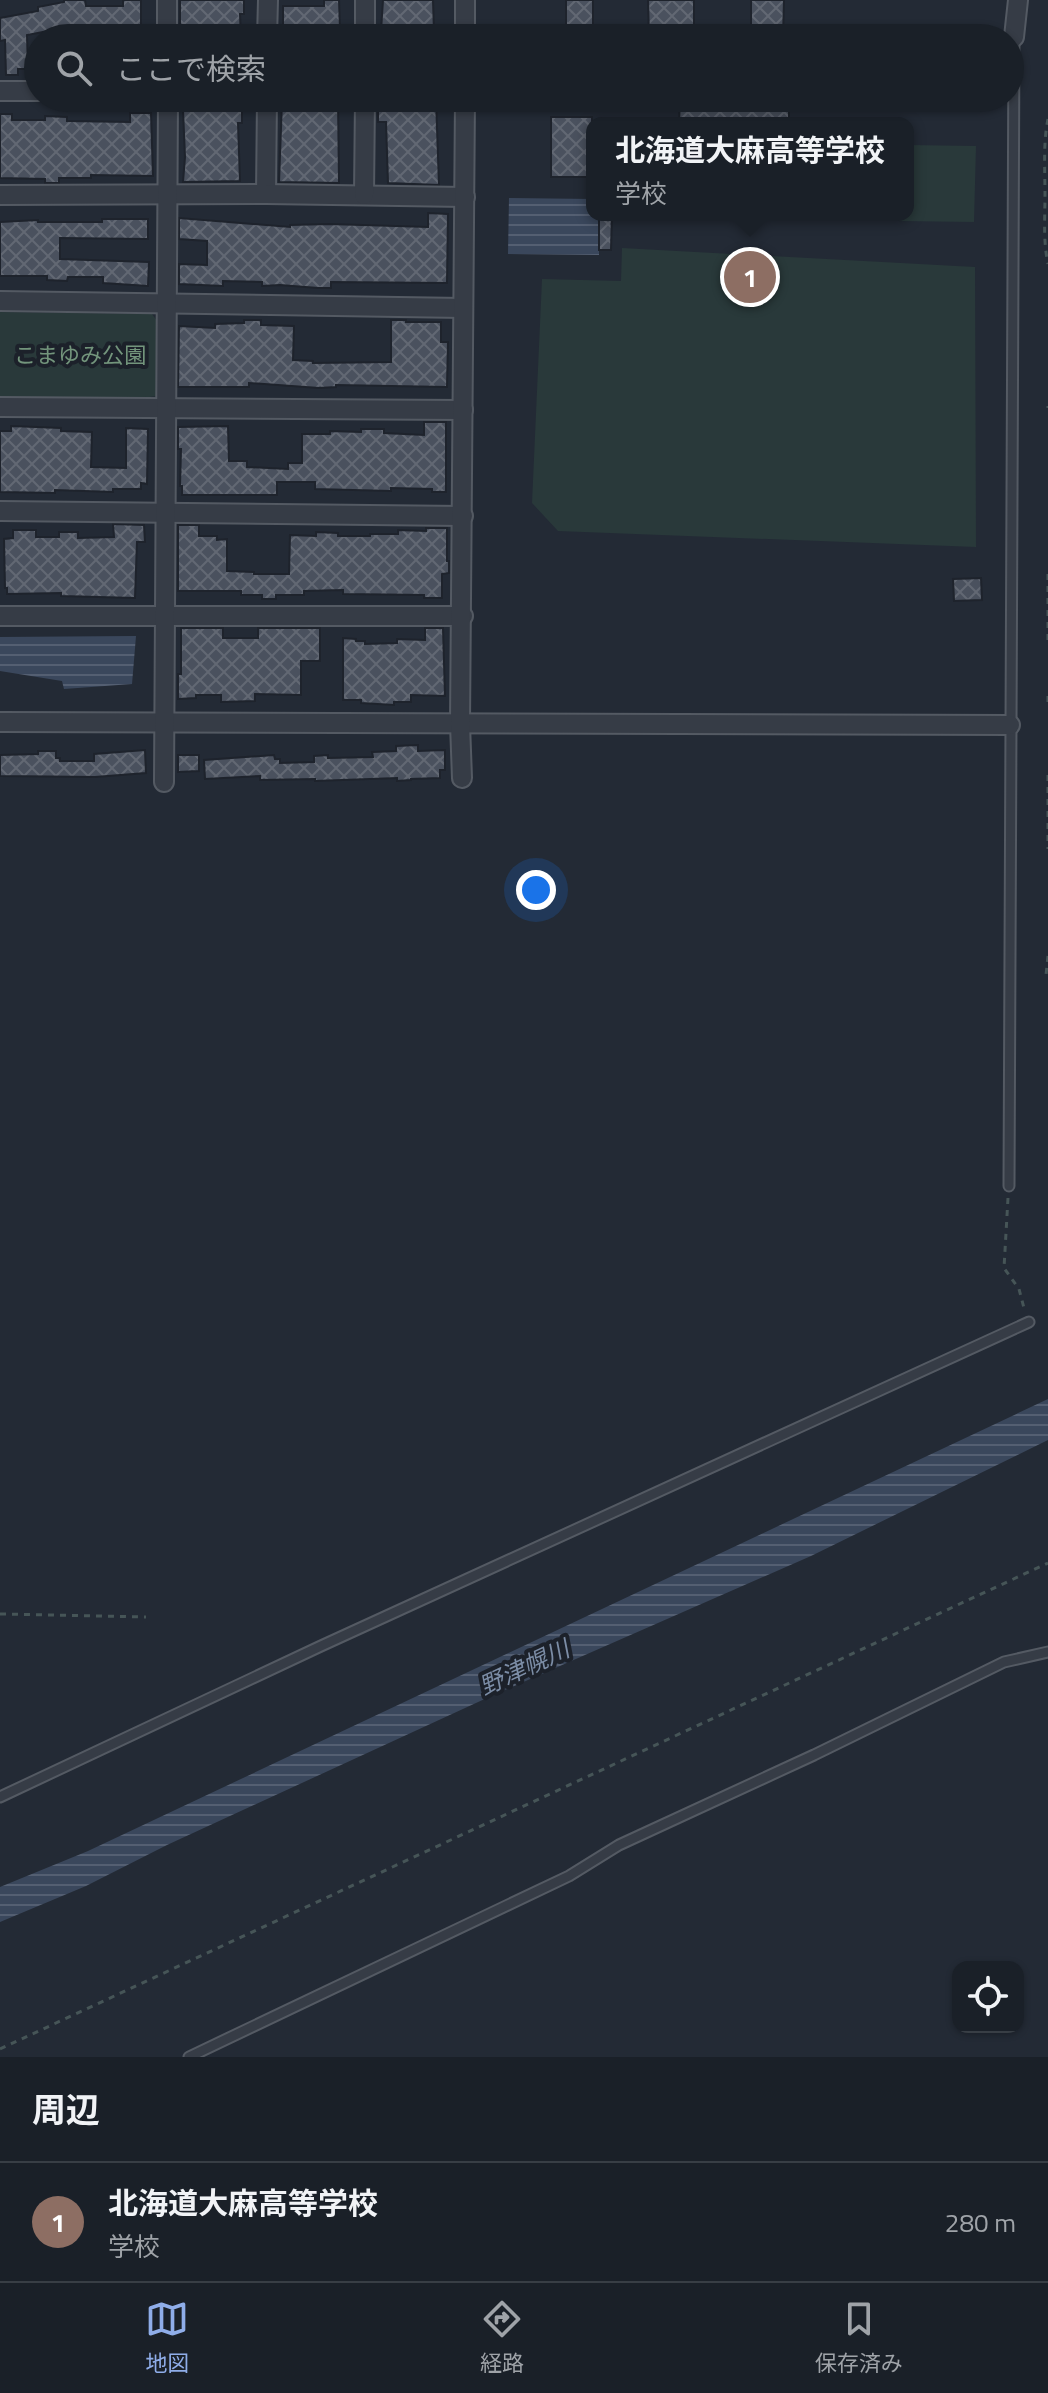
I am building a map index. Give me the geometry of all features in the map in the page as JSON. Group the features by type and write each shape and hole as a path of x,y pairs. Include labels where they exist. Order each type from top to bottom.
{"street":[{"path":"167,0 167,24"},
{"path":"267,24 268,0"},
{"path":"365,0 365,24"},
{"path":"465,0 465,24"},
{"path":"1015,24 1018,0"},
{"path":"0,91 24,91"},
{"path":"164,782 168,112"},
{"path":"266,194 267,112"},
{"path":"364,195 365,112"},
{"path":"462,778 465,112"},
{"path":"0,195 465,197"},
{"path":"0,301 463,308"},
{"path":"0,407 463,410"},
{"path":"0,511 463,516"},
{"path":"0,616 463,616"},
{"path":"0,722 1010,725"}],"lane":[{"path":"1009,1186 1014,112"},
{"path":"0,1797 1029,1322"},
{"path":"189,2057 569,1876 619,1845 814,1755 1004,1662 1048,1652"}],"path":[{"path":"1048,119 1045,180 1048,264"},
{"path":"1048,574 1048,641"},
{"path":"1048,696 1048,708"},
{"path":"1048,775 1048,849"},
{"path":"1048,956 1048,978"},
{"path":"1009,1186 1004,1268 1019,1289 1029,1322"},
{"path":"0,2049 1048,1563"},
{"path":"0,1614 146,1617"}],"green space":[{"path":"914,145 976,146 974,222 898,221 914,221"},
{"path":"622,248 975,267 976,547 558,531 532,503 542,279 621,281"},
{"name":"こまゆみ公園","path":"0,312 152,314 160,325 157,396 0,397"}],"water":[{"path":"509,198 586,199 586,221 599,221 599,255 508,254"},
{"path":"136,636 132,684 64,689 62,681 0,671 0,637"},
{"name":"野津幌川","path":"1048,1399 1048,1440 811,1556 489,1697 167,1845 86,1886 0,1922 0,1887 88,1851"}],"building":[{"path":"85,0 86,6 123,6 123,0 141,0 141,24 24,24 24,69 18,69 18,75 6,75 5,40 0,41 0,18 38,11 38,7"},
{"path":"180,0 244,0 240,24 180,24"},
{"path":"324,0 339,0 340,24 283,24 283,6 324,6"},
{"path":"383,0 433,0 434,24 381,24"},
{"path":"566,0 593,0 593,24 566,24"},
{"path":"648,0 694,0 694,24 649,24"},
{"path":"751,0 784,0 783,24 751,24"},
{"path":"183,112 242,112 242,123 238,123 240,181 183,182"},
{"path":"282,112 338,112 339,183 279,182"},
{"path":"378,112 436,112 439,185 388,183 386,122 378,122"},
{"path":"679,112 789,112 789,117 679,117"},
{"path":"130,113 151,113 153,176 91,175 91,178 59,178 59,183 45,183 45,179 0,178 0,114 12,114 12,120 45,120 45,116 67,117 67,121 130,122"},
{"path":"551,117 586,117 586,177 551,177"},
{"path":"428,213 448,214 447,283 331,282 331,288 262,286 262,282 223,281 223,286 179,284 179,264 207,265 207,241 179,239 179,218 290,227 329,224 428,227"},
{"path":"102,219 148,219 148,239 60,238 60,259 149,262 148,286 103,283 103,277 68,277 67,281 47,280 47,276 0,276 0,222 102,222"},
{"path":"599,221 612,221 611,250 599,250"},
{"path":"244,320 261,320 261,325 294,326 293,360 313,363 391,362 391,320 441,322 441,342 448,342 447,387 336,385 319,388 249,383 249,387 178,387 179,326 215,328 215,324 244,323"},
{"path":"424,422 446,422 446,492 391,488 391,491 315,489 315,482 277,482 277,495 182,495 178,427 228,426 229,461 247,461 247,467 288,469 288,463 302,463 302,434 384,429 384,433 424,435"},
{"path":"11,426 92,432 91,467 126,468 126,428 148,429 147,484 141,483 141,489 113,489 113,492 0,492 0,431 11,431"},
{"path":"113,524 144,525 145,542 137,542 135,598 61,596 61,593 7,594 4,539 13,538 13,530 36,530 36,537 59,537 59,532 78,532 78,538 114,537"},
{"path":"178,525 199,525 199,536 227,539 227,571 254,574 289,574 290,535 316,536 316,532 370,536 398,534 398,530 447,528 449,573 442,574 442,598 343,594 343,590 304,591 304,595 276,595 276,599 262,599 262,595 241,595 241,591 178,591"},
{"path":"981,578 982,600 954,601 953,579"},
{"path":"181,628 223,628 223,638 258,638 258,628 320,628 320,661 301,661 301,695 255,694 255,701 221,702 221,695 178,699"},
{"path":"425,628 443,628 445,696 411,695 411,702 394,702 394,705 343,700 343,638 365,641 365,644 397,643 397,639 425,640"},
{"path":"418,745 418,751 445,750 445,770 440,770 440,778 397,781 397,778 260,780 260,776 205,779 204,760 274,755 280,763 314,762 314,756 373,757 372,752 396,751 396,746"},
{"path":"145,750 146,773 95,777 0,776 0,755 56,751 56,758 60,761 94,761 94,754"},
{"path":"178,755 199,755 199,771 178,772"}],"place":[{"name":"北海道大麻高等学校","path":"750,277"}]}
